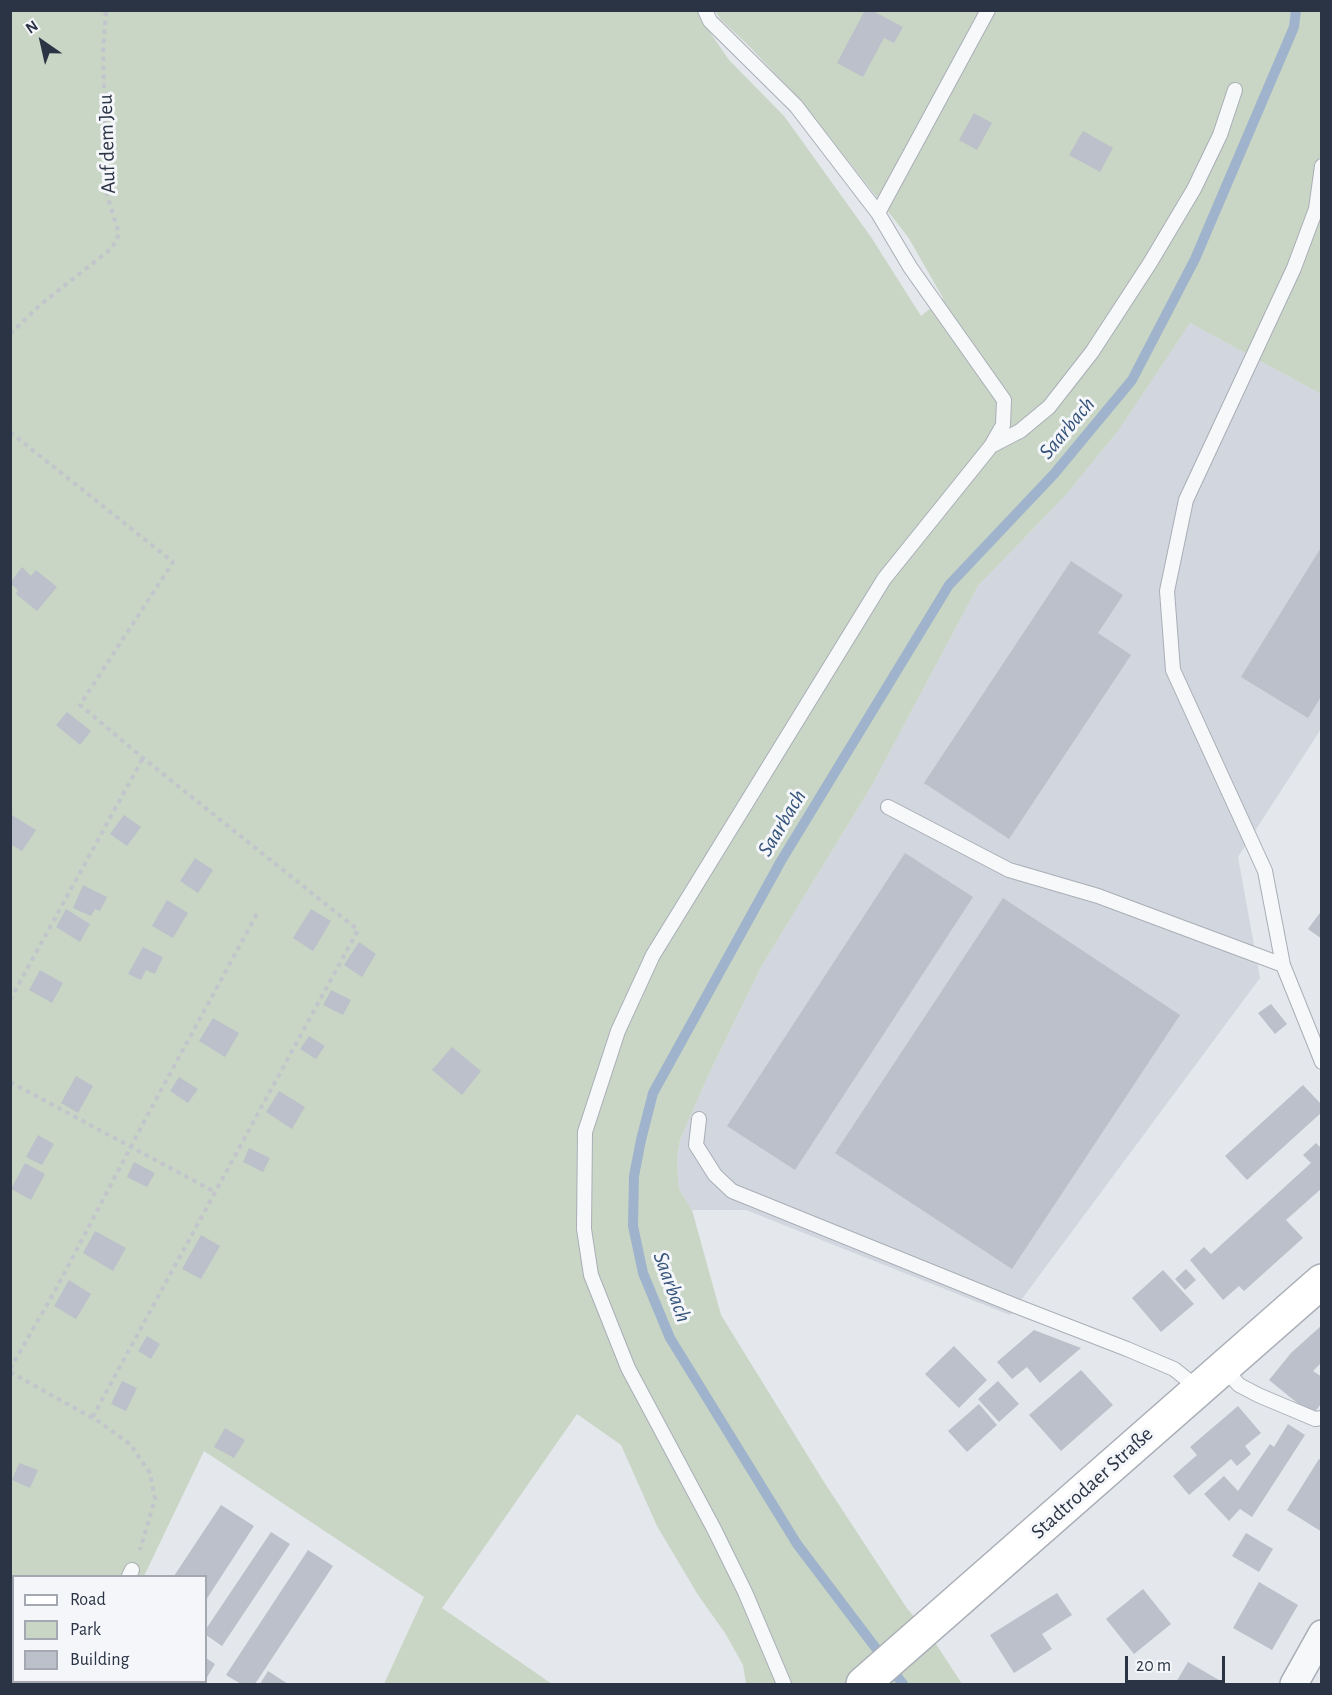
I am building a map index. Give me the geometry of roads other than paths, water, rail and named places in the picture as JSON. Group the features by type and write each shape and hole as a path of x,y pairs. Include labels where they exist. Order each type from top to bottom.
{"main road":[{"name":"Stadtrodaer Straße","path":"863,1684 1322,1281"}],"street":[{"path":"1294,1684 1322,1634"}],"lane":[{"path":"705,10 710,21 796,106 878,213 910,267 1004,400 1003,425 991,446 885,579 653,955 618,1031 585,1132 584,1228 591,1275 628,1368 714,1529 745,1592 784,1684"},
{"path":"878,213 988,10"},
{"path":"991,446 1020,431 1049,407 1092,352 1150,263 1194,189 1220,135 1235,90"},
{"path":"1322,166 1316,209 1294,268 1186,500 1167,591 1173,670 1265,871 1283,965 1322,1062"},
{"path":"888,807 1009,870 1098,896 1283,965"},
{"path":"699,1119 696,1145 715,1175 732,1191 1165,1365 1174,1369 1199,1389"},
{"path":"1223,1367 1239,1385 1258,1395 1315,1419 1322,1418"}],"waterway":[{"name":"Saarbach","path":"903,1684 797,1544 670,1338 643,1273 633,1226 634,1176 641,1140 653,1093 781,861 949,585 1054,474 1132,380 1195,259 1294,27 1296,10"}]}
